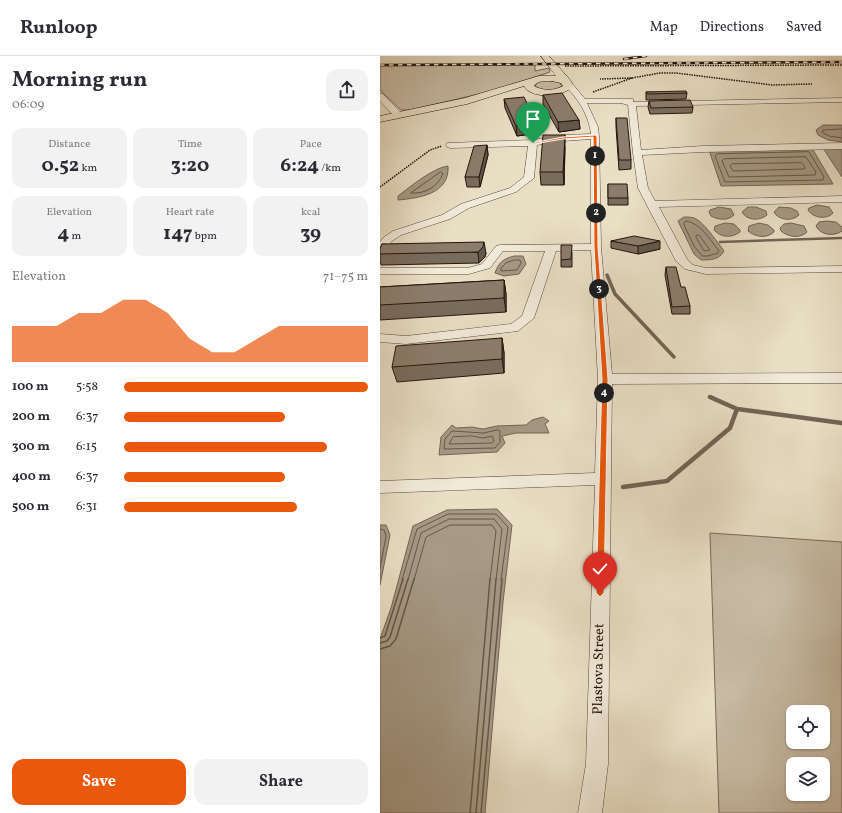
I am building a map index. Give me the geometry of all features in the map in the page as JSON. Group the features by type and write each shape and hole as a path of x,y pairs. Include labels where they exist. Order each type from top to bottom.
{"main road":[{"name":"Plastova Street","path":"545,56 557,67 567,83"},
{"path":"554,92 541,92 532,89 529,85 551,74 557,67"},
{"path":"380,119 467,101 535,81 552,78 567,83 566,89 554,92 467,101"}],"street":[{"name":"Plastova Street","path":"567,83 584,97 594,127 596,247 605,379 597,764 590,813"},
{"path":"554,92 568,92 584,97 620,101 632,104 842,100"},
{"path":"380,96 398,115"},
{"path":"620,101 647,100 650,97 682,96"},
{"path":"632,104 637,153 643,188 682,261 689,267 706,271 842,269"},
{"path":"450,145 533,143 563,138 595,136"},
{"path":"380,249 388,239 397,232 446,217 465,206 513,190 529,178 533,143"},
{"path":"637,153 703,149 842,146"},
{"path":"652,204 842,199"},
{"path":"380,338 406,340 514,328 528,318 552,247"},
{"path":"485,248 596,247"},
{"path":"380,271 469,270 486,266 500,248"},
{"path":"380,249 395,250"},
{"path":"605,379 842,378"},
{"path":"380,487 602,479"}],"path":[{"path":"557,67 842,65"},
{"path":"600,79 632,78 660,73 676,73 772,85 812,84"},
{"path":"584,97 632,78"},
{"path":"380,187 430,150 450,145"}],"shaded area":[{"path":"535,65 535,71 549,68 550,72 496,90 410,110 401,110 380,90 380,66"},
{"path":"547,80 559,82 562,86 556,89 548,90 535,86 538,82"},
{"path":"710,533 842,542 842,813 719,813"}],"water":[{"path":"823,125 842,125 842,142 828,140 818,135 816,130"},
{"path":"812,148 833,184 721,186 709,150"},
{"path":"823,148 842,148 842,177"},
{"path":"448,166 444,183 439,189 424,196 398,200 398,196 422,178 442,167"},
{"path":"817,205 829,207 833,213 827,217 813,215 808,210 809,208"},
{"path":"719,207 731,209 734,215 723,219 711,216 709,212 710,210"},
{"path":"748,207 756,207 766,211 767,215 757,219 747,217 742,212"},
{"path":"779,207 791,208 797,211 799,215 793,219 779,217 774,212"},
{"path":"684,217 694,218 702,223 724,251 720,256 714,259 701,260 694,254 678,221"},
{"path":"819,222 836,222 842,227 842,231 835,234 828,234 818,229 816,226"},
{"path":"725,223 734,224 740,232 730,236 723,236 714,230 715,226"},
{"path":"759,223 768,225 774,230 774,232 768,236 761,236 754,235 748,231 749,226"},
{"path":"791,223 804,226 807,232 801,236 794,236 787,235 781,231 780,228 784,224"},
{"path":"523,256 526,264 519,274 504,276 495,273 498,266 502,262 507,258"},
{"path":"543,417 549,421 545,424 549,433 516,433 502,436 505,443 497,452 439,455 441,437 452,425 456,428 472,427 483,429 497,426 526,425 532,420"},
{"path":"497,509 512,525 503,602 485,813 380,813 380,639 391,608 413,526 447,510"},
{"path":"380,525 386,525 390,535 380,585"}],"building":[{"path":"686,91 687,93 647,94 646,92"},
{"path":"562,93 579,120 558,122 543,95"},
{"path":"524,97 537,124 516,126 504,99"},
{"path":"690,100 693,107 651,108 649,101"},
{"path":"616,118 627,118 631,160 619,160"},
{"path":"543,135 565,135 563,172 540,172"},
{"path":"487,145 479,177 465,177 474,146"},
{"path":"608,184 627,184 628,198 608,198"},
{"path":"634,236 660,241 638,246 611,241"},
{"path":"484,242 483,247 478,252 380,254 382,244"},
{"path":"561,245 572,245 571,259 561,260"},
{"path":"666,267 676,267 681,287 685,287 690,306 672,307"},
{"path":"504,280 504,298 380,305 380,287"},
{"path":"502,338 502,359 392,367 396,346"}],"waterway":[{"path":"720,242 842,238"},
{"path":"607,275 615,294 674,357"},
{"path":"713,398 710,397 737,409"},
{"path":"623,487 667,481 730,428 737,409"},
{"path":"737,409 842,423"}],"railway":[{"path":"624,59 646,56"},
{"path":"380,65 842,62"}],"route":[{"path":"533,143 563,138 595,136 596,247 605,379 600,593"}]}
